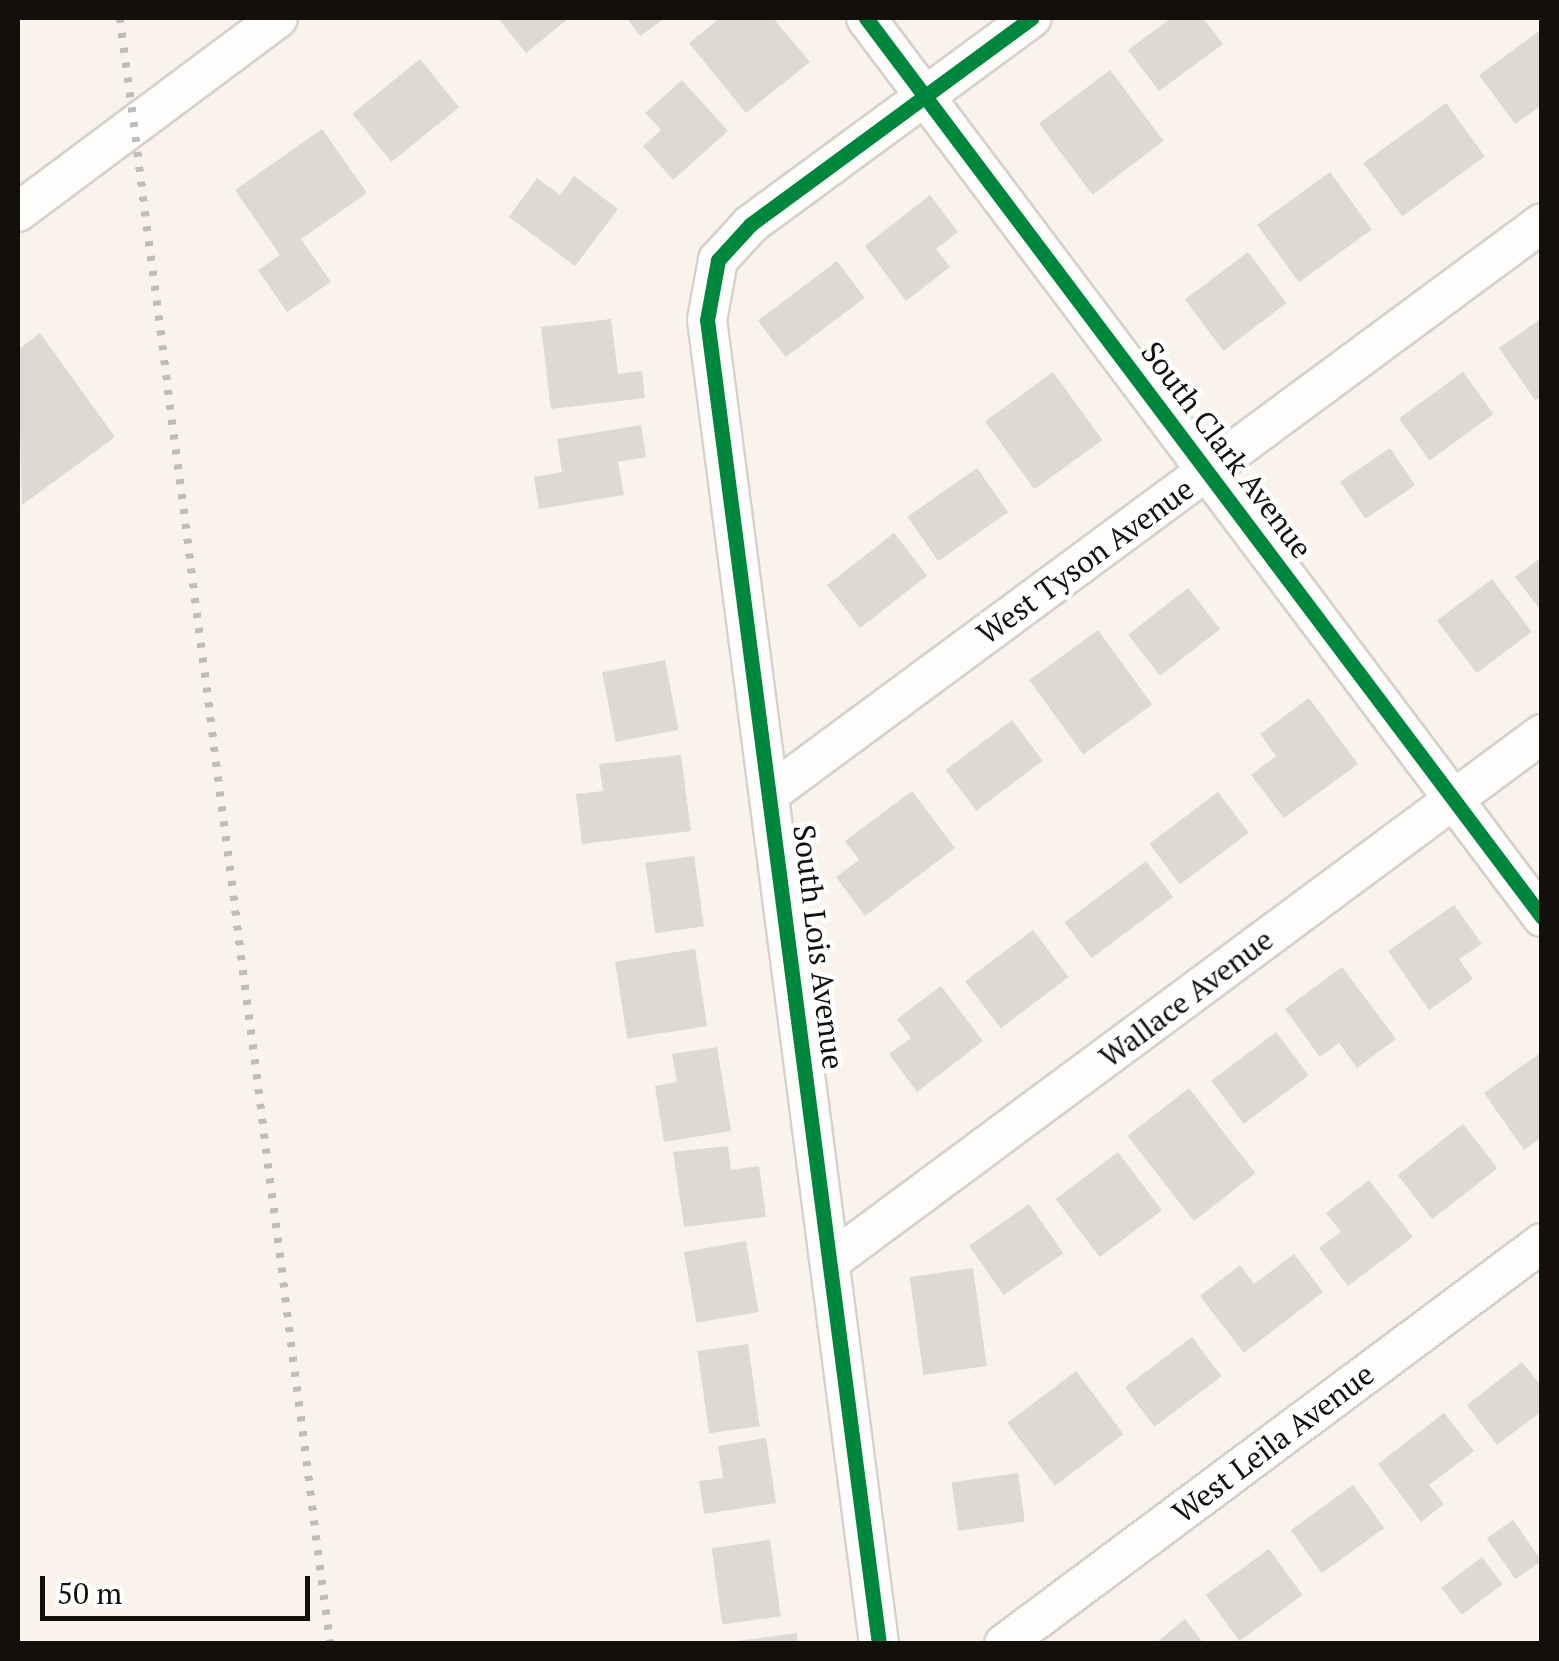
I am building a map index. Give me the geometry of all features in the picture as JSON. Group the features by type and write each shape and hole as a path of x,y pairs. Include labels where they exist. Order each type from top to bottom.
{"street":[{"path":"18,212 278,18"},
{"name":"South Clark Avenue","path":"866,18 922,98 1210,470 1542,917"},
{"path":"922,98 1031,18"},
{"name":"South Lois Avenue","path":"879,1644 772,792 707,320 718,260 752,224 922,98"},
{"name":"West Tyson Avenue","path":"772,792 1542,223"},
{"name":"Wallace Avenue","path":"831,1261 1542,734"},
{"name":"West Leila Avenue","path":"1004,1644 1542,1243"}],"building":[{"path":"498,18 569,18 526,53"},
{"path":"627,18 665,18 640,36"},
{"path":"720,18 773,18 810,62 746,113 689,43"},
{"path":"1171,18 1203,18 1223,44 1159,91 1128,50"},
{"path":"1542,29 1542,105 1515,124 1479,75"},
{"path":"420,59 459,107 391,162 352,114"},
{"path":"1110,70 1164,141 1092,195 1039,124"},
{"path":"682,80 728,131 673,180 643,146 661,130 645,113"},
{"path":"1446,103 1485,156 1402,216 1363,163"},
{"path":"322,129 367,193 301,239 331,282 287,312 258,270 280,255 235,190"},
{"path":"1330,172 1372,229 1299,282 1257,225"},
{"path":"574,176 618,209 575,266 509,217 537,178 560,195"},
{"path":"930,195 958,232 936,249 950,267 906,301 865,246"},
{"path":"1248,252 1287,303 1223,351 1185,300"},
{"path":"837,261 865,298 786,357 758,321"},
{"path":"1542,318 1542,396 1535,400 1499,348"},
{"path":"611,319 618,374 642,371 645,398 551,409 541,327"},
{"path":"40,333 115,437 22,505 18,350"},
{"path":"1053,372 1102,440 1034,489 985,421"},
{"path":"1463,372 1494,414 1430,461 1399,418"},
{"path":"641,425 646,457 618,462 624,495 539,509 534,477 562,472 557,439"},
{"path":"1390,448 1415,485 1365,519 1340,482"},
{"path":"977,468 1008,512 938,561 907,517"},
{"path":"894,533 927,576 860,628 827,585"},
{"path":"1542,557 1542,612 1515,577"},
{"path":"1492,579 1532,632 1477,673 1437,621"},
{"path":"1188,588 1220,629 1160,676 1128,635"},
{"path":"1098,630 1152,704 1083,754 1029,680"},
{"path":"665,660 679,730 616,742 602,672"},
{"path":"1309,698 1358,764 1284,818 1251,775 1276,756 1260,734"},
{"path":"1012,720 1043,761 976,811 946,770"},
{"path":"681,755 691,831 582,844 576,794 603,791 599,764"},
{"path":"912,791 955,848 865,916 836,877 859,860 845,841"},
{"path":"1218,792 1249,833 1180,884 1149,844"},
{"path":"694,856 704,926 655,933 645,863"},
{"path":"1146,861 1173,897 1092,958 1065,922"},
{"path":"1454,905 1482,944 1459,959 1473,979 1429,1010 1388,951"},
{"path":"1033,930 1069,977 1001,1028 965,981"},
{"path":"695,949 707,1026 627,1039 615,962"},
{"path":"1342,967 1396,1039 1357,1068 1339,1043 1320,1057 1285,1009"},
{"path":"941,986 983,1041 917,1092 889,1054 911,1038 897,1019"},
{"path":"1276,1032 1308,1075 1244,1124 1211,1081"},
{"path":"717,1047 731,1131 664,1142 655,1086 677,1082 672,1054"},
{"path":"1542,1052 1542,1137 1524,1150 1484,1093"},
{"path":"1189,1088 1255,1173 1194,1221 1128,1136"},
{"path":"1463,1124 1497,1168 1432,1219 1398,1175"},
{"path":"728,1146 731,1170 759,1166 766,1217 684,1227 673,1152"},
{"path":"1118,1152 1162,1210 1100,1257 1056,1199"},
{"path":"1369,1180 1413,1237 1348,1286 1319,1248 1341,1232 1326,1213"},
{"path":"1029,1204 1063,1253 1004,1295 969,1246"},
{"path":"746,1241 759,1312 696,1323 684,1252"},
{"path":"1294,1254 1323,1292 1244,1353 1200,1296 1240,1265 1254,1284"},
{"path":"973,1268 987,1366 923,1375 910,1277"},
{"path":"1192,1337 1221,1376 1154,1427 1125,1388"},
{"path":"748,1344 760,1426 709,1433 697,1351"},
{"path":"1522,1362 1542,1387 1542,1411 1497,1445 1467,1405"},
{"path":"1076,1371 1124,1434 1055,1486 1007,1423"},
{"path":"1444,1413 1474,1451 1429,1485 1444,1504 1421,1522 1378,1464"},
{"path":"766,1438 776,1503 704,1514 699,1481 723,1478 718,1446"},
{"path":"1018,1473 1025,1522 958,1531 952,1482"},
{"path":"1353,1485 1384,1528 1322,1573 1291,1530"},
{"path":"1513,1520 1542,1561 1515,1579 1487,1538"},
{"path":"770,1540 781,1616 722,1624 712,1548"},
{"path":"1269,1549 1303,1595 1239,1641 1206,1595"},
{"path":"1482,1557 1502,1584 1462,1615 1441,1588"},
{"path":"1185,1619 1204,1644 1155,1644"},
{"path":"797,1633 798,1644 737,1644 737,1641"}],"railway":[{"path":"120,18 330,1644"}],"cycle path":[{"path":"866,18 1542,917"},
{"path":"879,1644 707,320 718,260 751,224 1031,18"}]}
